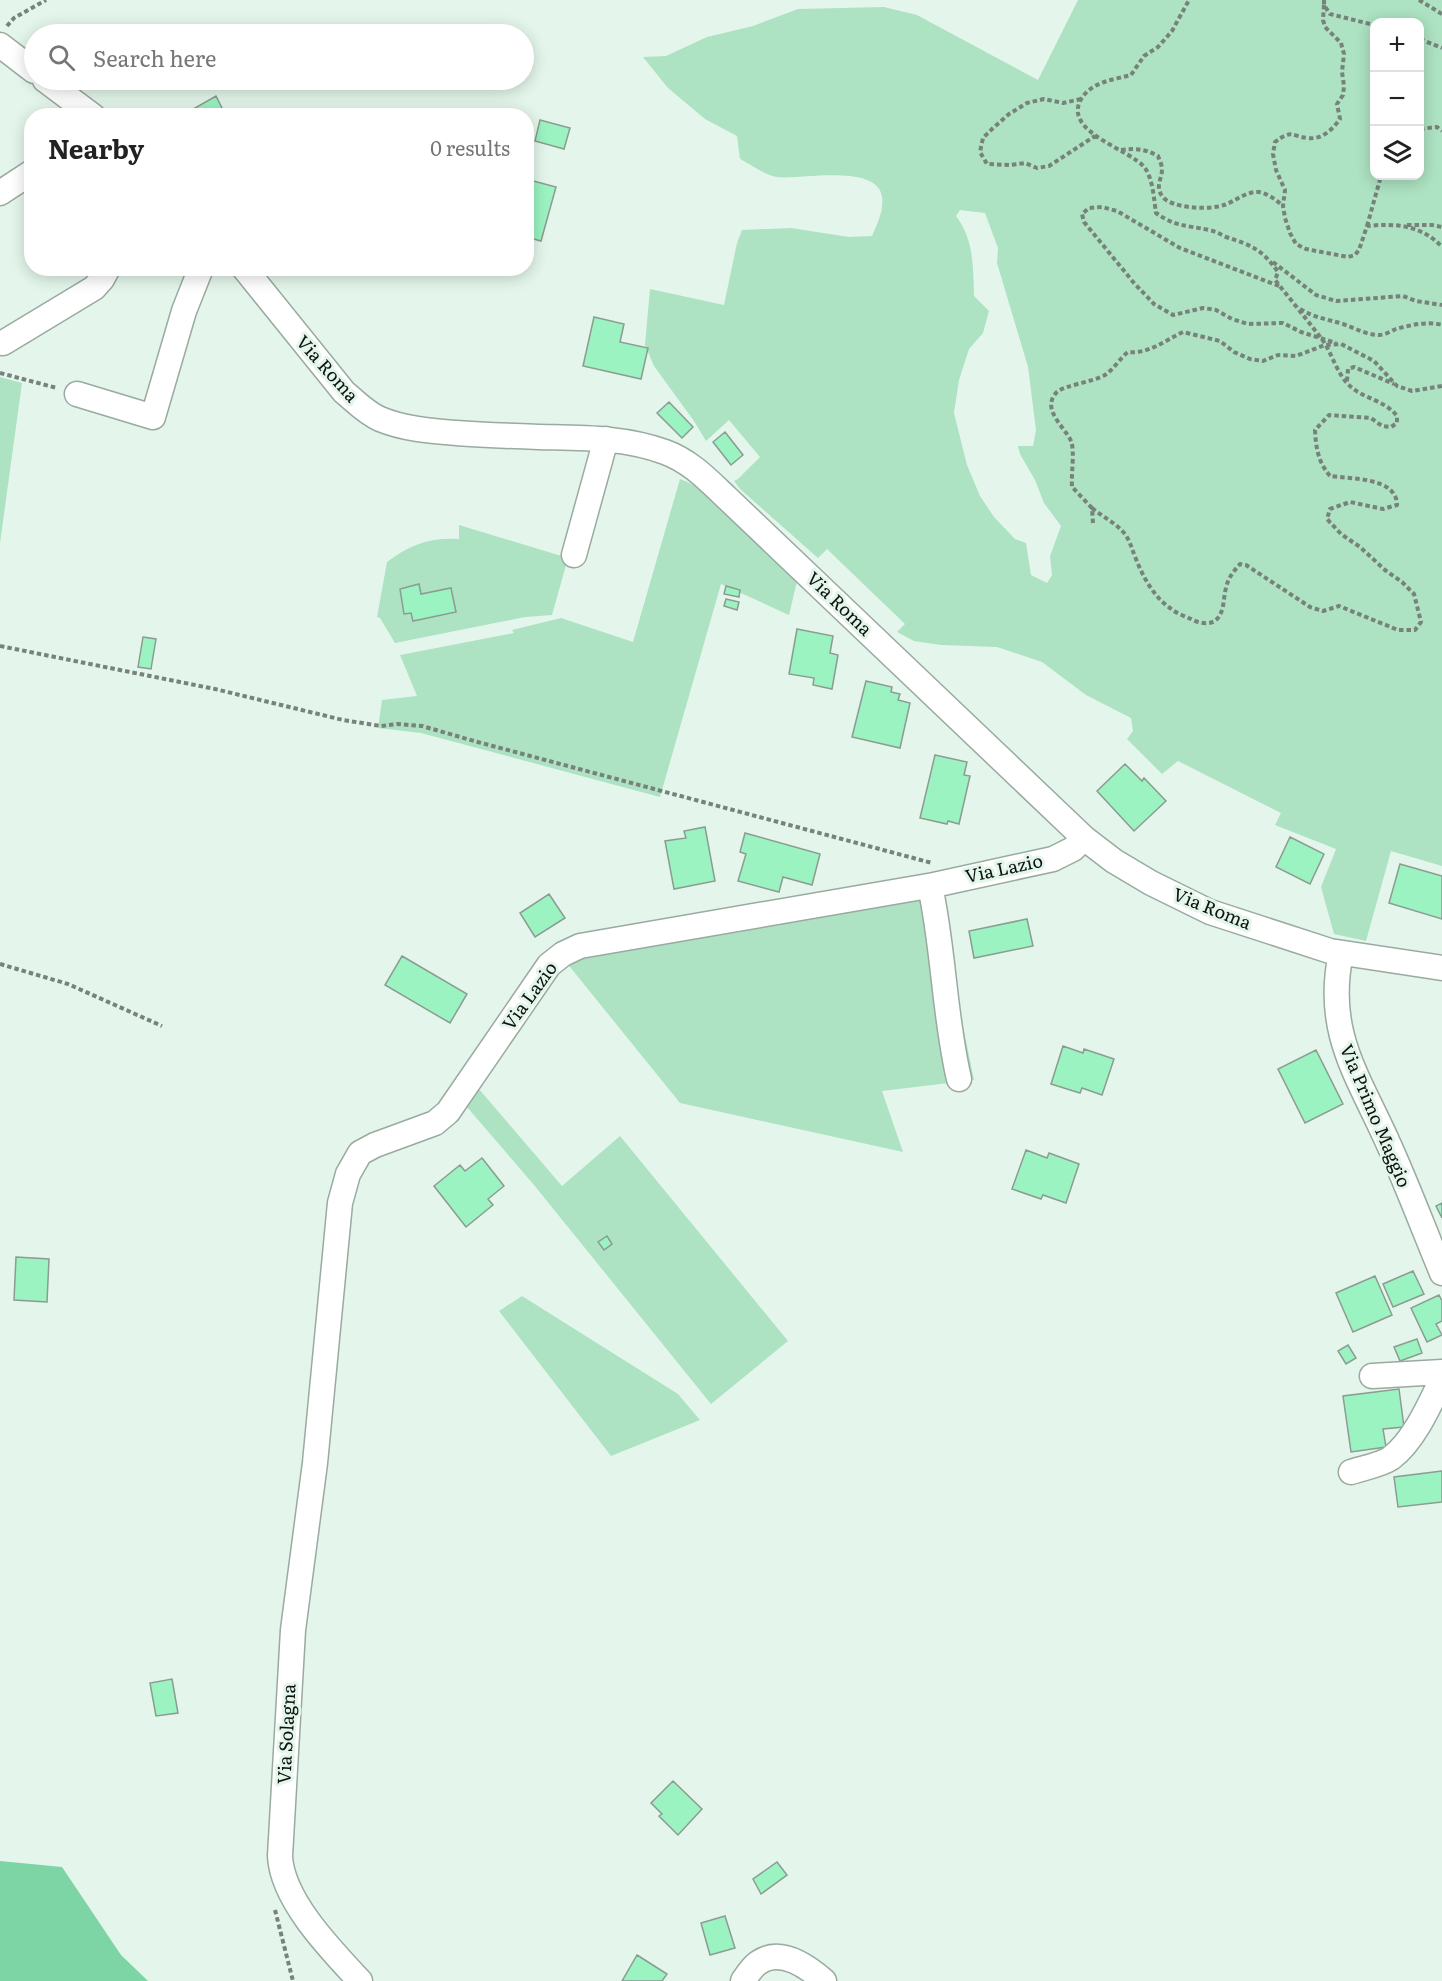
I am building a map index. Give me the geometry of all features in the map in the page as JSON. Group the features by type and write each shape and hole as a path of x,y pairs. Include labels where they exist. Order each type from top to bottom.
{"street":[{"path":"0,45 24,63"},
{"path":"58,90 82,108"},
{"path":"0,193 24,177"},
{"path":"3,343 94,288 104,276"},
{"path":"76,394 153,417 184,311 198,276"},
{"name":"Via Roma","path":"250,276 344,392 380,419 430,431 496,436 606,439 633,443 666,452 699,471 1084,838 1114,861 1139,876 1209,912 1341,953 1442,968"},
{"path":"574,555 606,439"},
{"name":"Via Lazio","path":"315,1463 340,1203 348,1174 360,1153 375,1145 435,1123 448,1112 549,965 563,954 580,946 933,875 1053,859 1073,849 1084,838"},
{"path":"933,875 951,1036 959,1079"},
{"name":"Via Primo Maggio","path":"1341,953 1337,981 1338,1024 1344,1049 1389,1144 1442,1273"},
{"path":"1372,1376 1442,1372"},
{"path":"1351,1472 1389,1460 1400,1450 1422,1420 1442,1379"},
{"name":"Via Solagna","path":"315,1463 293,1630 280,1869 284,1881 303,1913 360,1981"},
{"path":"742,1981 760,1961 769,1958 792,1960 814,1972 824,1981"}],"path":[{"path":"1,32 14,18 46,0"},
{"path":"1189,0 1172,31 1158,47 1144,56 1131,75 1106,81 1086,91 1078,105 1081,122 1089,133 1121,150 1147,170 1156,213 1171,223 1212,231 1257,248 1287,275 1316,294 1336,301 1403,296 1416,301 1442,305"},
{"path":"1419,0 1442,14"},
{"path":"1324,3 1330,14 1370,24"},
{"path":"1324,3 1325,27 1341,43 1344,54 1342,72 1344,86 1337,104 1340,119 1333,129 1324,135 1308,138 1296,134 1284,136 1275,142 1273,154 1276,170 1285,190 1283,206 1290,233 1296,244 1348,258 1355,255 1367,226 1380,180"},
{"path":"1424,41 1442,48"},
{"path":"1082,99 1063,103 1044,99 1027,104 1009,114 983,138 980,152 987,164 1025,163 1037,168 1048,166 1095,136"},
{"path":"1424,128 1437,127 1442,131"},
{"path":"1121,150 1142,149 1158,156 1162,169 1159,190 1162,198 1171,203 1188,207 1222,206 1247,193 1257,192 1266,194 1283,206"},
{"path":"1280,286 1253,278 1180,248 1117,211 1102,207 1089,208 1082,214 1084,222 1134,283 1154,304 1173,315 1203,308 1216,310 1232,319 1248,324 1283,323 1301,332 1341,344 1374,361 1397,386"},
{"path":"1405,225 1434,238 1442,247"},
{"path":"1367,226 1432,225 1442,227"},
{"path":"1268,258 1278,272 1275,280 1320,337 1325,345 1347,382 1358,391 1381,401 1397,416 1397,423 1391,427 1382,426 1371,418 1329,415 1315,430 1315,445 1321,466 1330,476 1378,482 1389,487 1397,498 1397,505 1383,508 1350,502 1330,510 1327,519 1341,534 1360,547 1414,594 1422,622 1415,630 1398,630 1339,606 1323,611 1310,606 1246,565 1240,564 1231,573 1223,607 1211,623 1198,623 1170,609 1145,580 1133,547 1119,526 1092,508 1072,487 1071,441 1054,417 1052,403 1057,392 1106,374 1128,352 1140,353 1154,348 1183,332 1220,341 1234,352 1250,359 1263,361 1278,355 1296,356 1325,345 1341,344"},
{"path":"1298,308 1315,317 1381,335 1395,329 1432,322 1442,325"},
{"path":"1347,382 1348,369 1354,367 1412,391 1442,386"},
{"path":"0,373 76,394"},
{"path":"1092,508 1093,523"},
{"path":"0,646 215,689 343,720 381,726 397,724 422,726 933,875"},
{"path":"0,964 68,984 162,1026"}],"green space":[{"path":"1078,0 1442,0 1442,866 1391,851 1366,941 1334,934 1321,887 1336,849 1275,825 1281,813 1178,761 1162,774 1127,739 1133,731 1131,718 1086,695 1042,662 997,647 941,645 914,641 897,632 905,624 827,549 818,558 740,489 734,481 760,457 729,420 706,441 654,366 645,345 650,289 724,305 737,243 742,230 791,228 849,237 872,236 880,217 882,197 877,187 867,180 836,175 777,177 740,159 737,136 705,119 668,88 643,57 666,56 707,37 753,26 798,9 884,7 917,15 1038,80","holes":["960,210 985,213 998,248 997,263 1028,367 1036,430 1033,446 1018,446 1044,503 1061,526 1050,556 1052,575 1047,583 1031,575 1026,543 1015,539 994,517 980,496 967,465 954,413 959,380 969,349 983,333 989,311 974,296 973,264 969,244 956,216"]},
{"path":"0,377 22,383 0,543"},
{"path":"680,479 694,485 798,577 789,615 721,584 660,797 421,733 378,728 382,700 417,696 400,655 514,633 512,630 561,618 633,642"},
{"path":"459,525 568,558 552,615 525,617 395,643 380,618 377,617 387,562 420,543 439,539 459,539"},
{"path":"935,889 974,1080 882,1091 903,1152 680,1103 566,962 586,949"},
{"path":"478,1088 562,1186 620,1136 788,1341 711,1404 534,1185 467,1107"},
{"path":"522,1296 678,1394 700,1420 611,1456 499,1311"},
{"path":"0,1861 62,1867 121,1955 148,1981 0,1981"}],"building":[{"path":"216,96 222,108 195,108"},
{"path":"540,120 570,128 564,149 535,141"},
{"path":"534,181 556,187 541,241 534,239"},
{"path":"594,317 624,324 620,342 648,348 641,379 583,366"},
{"path":"669,402 693,427 682,438 657,413"},
{"path":"725,432 743,455 731,465 713,442"},
{"path":"419,584 421,594 451,588 456,612 413,621 411,613 404,614 400,589"},
{"path":"726,586 740,590 739,597 724,594"},
{"path":"726,599 739,602 737,610 724,606"},
{"path":"797,629 833,636 830,653 838,655 832,689 813,685 814,678 789,674"},
{"path":"143,637 156,639 151,669 138,667"},
{"path":"866,681 892,687 891,692 900,694 898,700 910,703 900,748 852,737"},
{"path":"935,755 967,762 964,775 970,776 959,824 948,821 947,824 920,818"},
{"path":"1125,764 1142,781 1144,778 1166,801 1134,831 1097,791"},
{"path":"705,827 715,881 674,889 665,841 686,838 684,831"},
{"path":"745,833 820,854 812,885 783,877 779,892 738,881 746,854 740,852"},
{"path":"1290,837 1324,854 1310,884 1276,867"},
{"path":"1400,864 1442,876 1442,919 1389,903"},
{"path":"549,894 565,918 535,937 520,913"},
{"path":"1027,919 1033,946 974,958 969,931"},
{"path":"402,956 467,994 450,1023 385,985"},
{"path":"1063,1046 1083,1053 1084,1049 1114,1059 1102,1095 1082,1088 1080,1093 1051,1084"},
{"path":"1316,1050 1343,1104 1305,1123 1278,1069"},
{"path":"1026,1150 1047,1158 1049,1153 1079,1164 1066,1203 1043,1195 1041,1199 1012,1189"},
{"path":"482,1158 504,1186 488,1199 493,1205 466,1227 434,1186 460,1165 465,1171"},
{"path":"1442,1203 1442,1218 1436,1206"},
{"path":"607,1236 612,1244 604,1250 598,1242"},
{"path":"16,1257 49,1259 47,1302 14,1300"},
{"path":"1413,1271 1424,1294 1393,1307 1383,1284"},
{"path":"1375,1276 1392,1315 1353,1332 1336,1293"},
{"path":"1439,1295 1442,1301 1442,1321 1436,1324 1442,1335 1427,1342 1411,1308"},
{"path":"1417,1339 1422,1353 1400,1361 1394,1347"},
{"path":"1348,1345 1356,1358 1346,1364 1338,1351"},
{"path":"1399,1389 1404,1427 1383,1429 1386,1447 1351,1452 1343,1396"},
{"path":"1442,1471 1442,1502 1398,1507 1394,1477"},
{"path":"172,1679 178,1713 156,1716 150,1683"},
{"path":"673,1781 702,1809 678,1835 659,1816 662,1814 651,1803"},
{"path":"777,1862 787,1875 761,1894 753,1879"},
{"path":"725,1916 735,1948 710,1955 701,1923"},
{"path":"637,1955 667,1974 662,1981 622,1981"}]}
